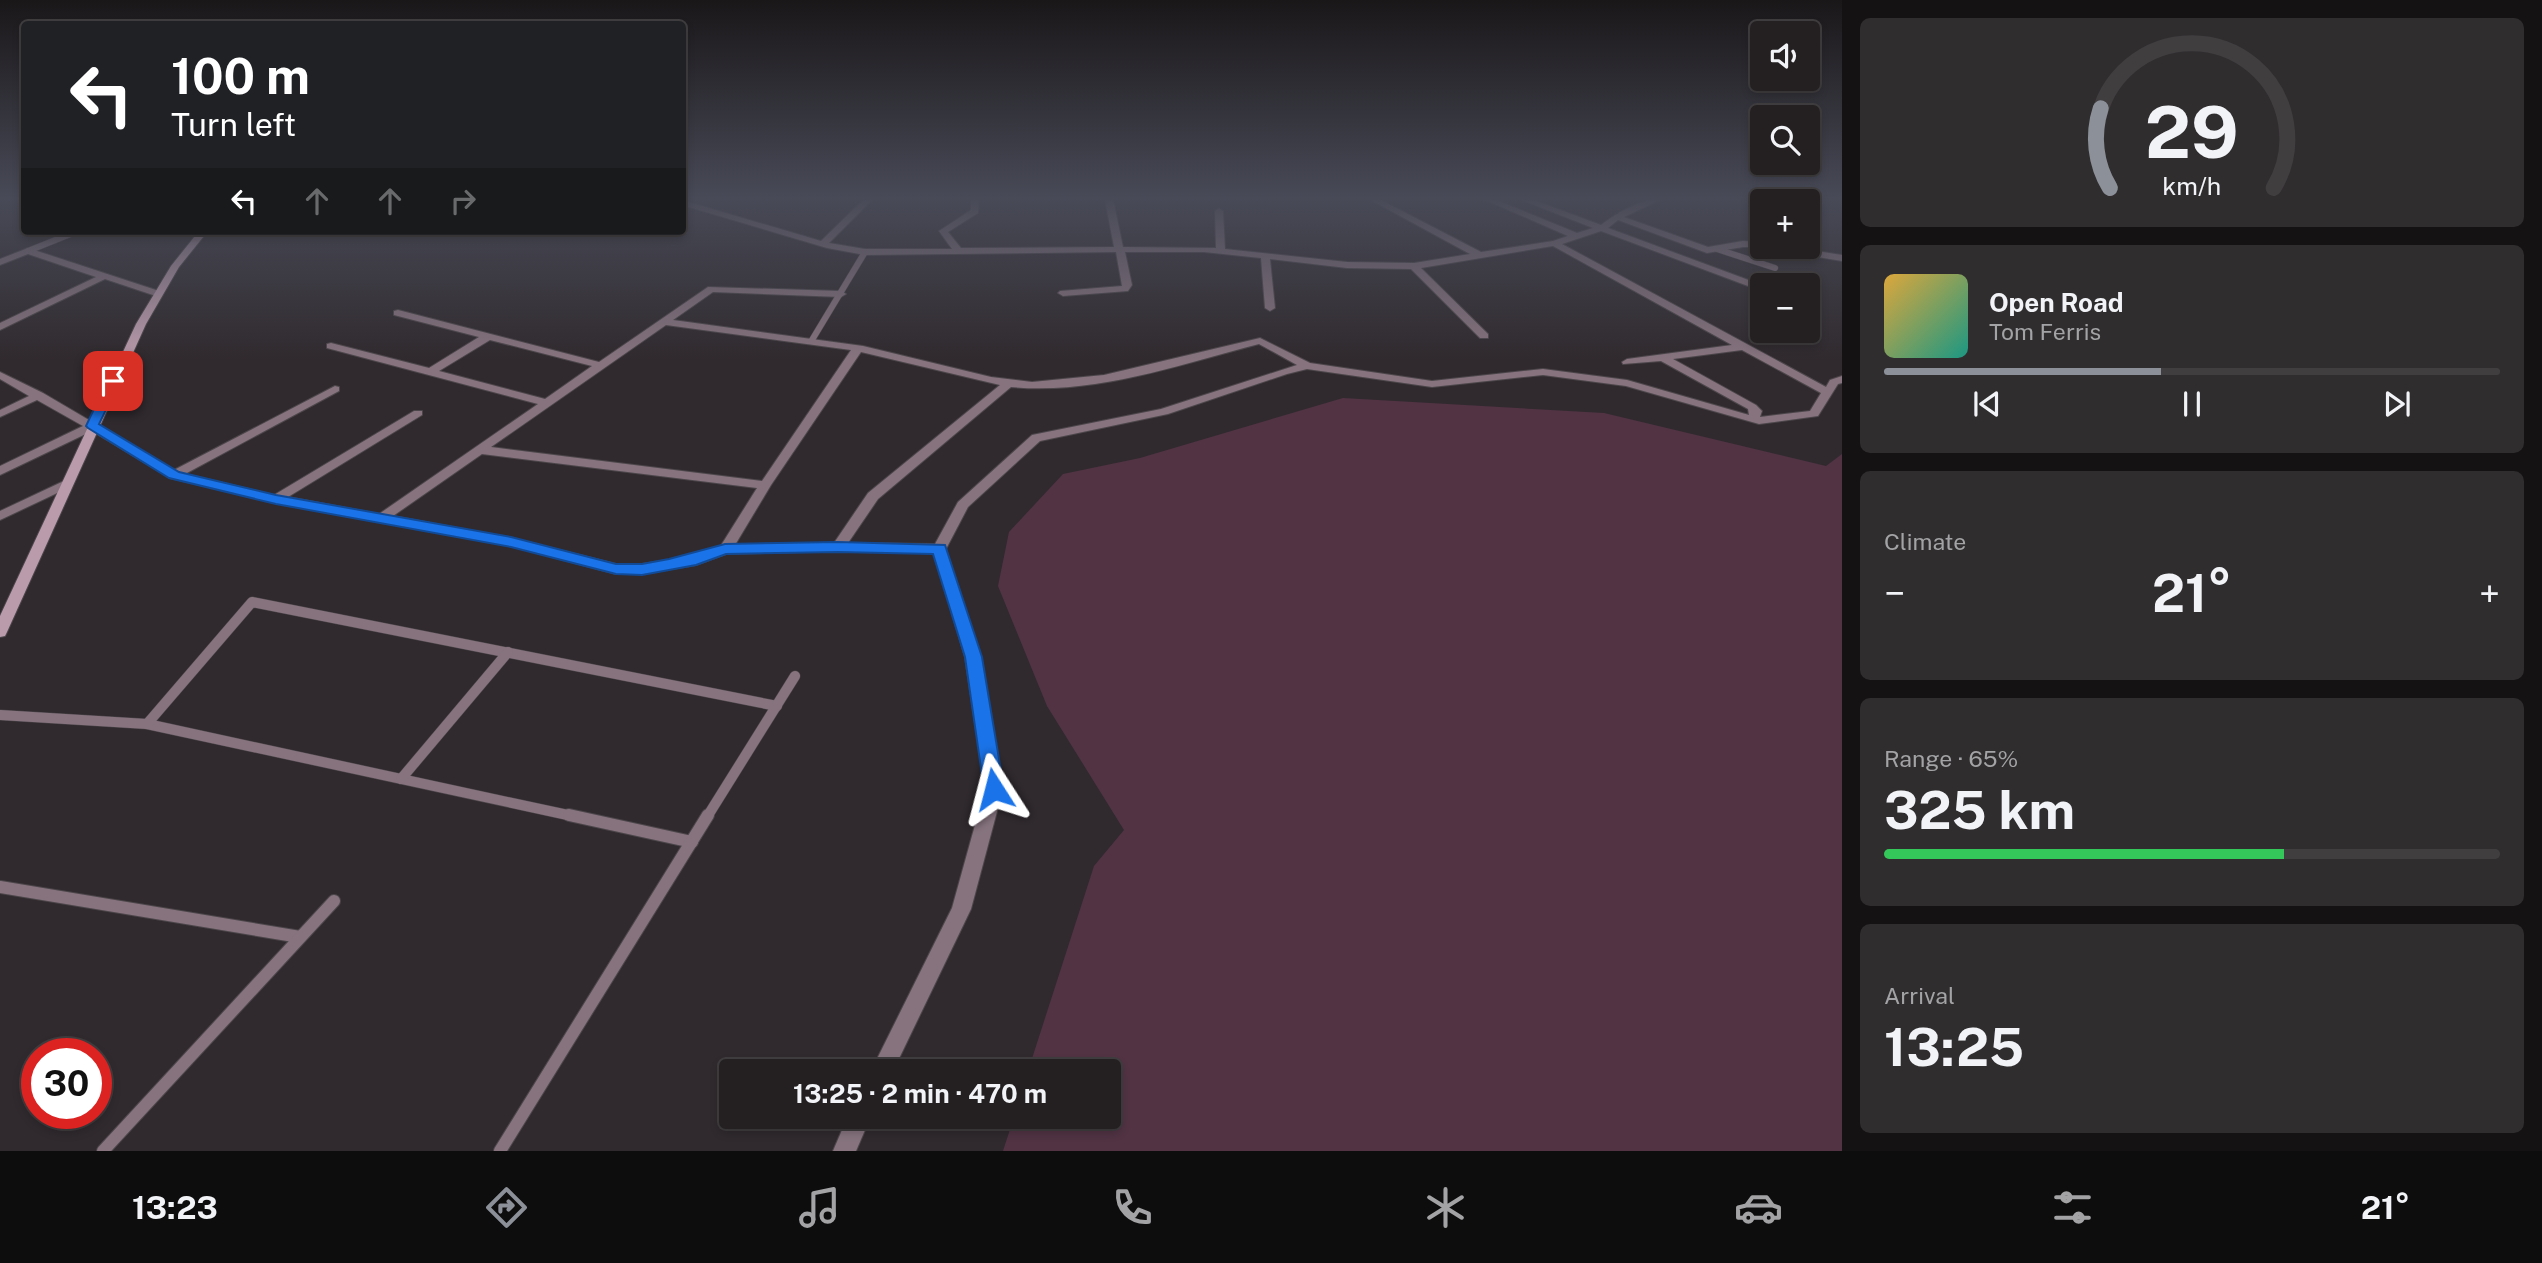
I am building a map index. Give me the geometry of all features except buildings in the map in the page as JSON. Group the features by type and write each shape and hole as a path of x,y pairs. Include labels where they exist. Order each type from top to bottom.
{"main road":[{"path":"0,632 92,426 156,293 183,253"}],"street":[{"path":"0,253 15,256"},
{"path":"0,262 24,253"},
{"path":"33,253 156,293"},
{"path":"1063,293 1125,289 1127,285 1122,253"},
{"path":"1240,253 1346,265 1414,266 1499,253"},
{"path":"1475,253 1481,256"},
{"path":"1572,253 1827,392"},
{"path":"1669,253 1750,283"},
{"path":"1820,254 1842,258"},
{"path":"1265,255 1270,308"},
{"path":"1414,266 1484,336"},
{"path":"0,327 103,277"},
{"path":"380,519 711,289 842,294"},
{"path":"398,313 603,366"},
{"path":"665,322 858,348 927,362 1008,384 1051,386 1101,379 1260,341 1307,366 1432,384 1543,372 1627,383 1754,420 1814,414 1834,382 1842,379"},
{"path":"432,372 487,337"},
{"path":"331,346 548,403"},
{"path":"1627,362 1745,346"},
{"path":"725,550 765,485 858,348"},
{"path":"1662,357 1752,407 1756,411 1754,420"},
{"path":"888,1059 961,909 994,789 973,657 939,549 963,505 1036,438 1164,412 1284,371 1307,366"},
{"path":"0,375 174,475 276,499 511,542 616,569 656,567 696,560 725,550 838,547 939,549"},
{"path":"838,547 873,496 1008,384"},
{"path":"174,475 335,389"},
{"path":"0,414 39,395"},
{"path":"276,499 418,413"},
{"path":"0,471 92,426"},
{"path":"482,450 765,485"},
{"path":"0,516 66,484"},
{"path":"844,1151 854,1129"}],"lane":[{"path":"812,341 842,294 864,253"},
{"path":"1728,253 1775,268"},
{"path":"147,724 252,601 776,706"},
{"path":"401,779 508,652"},
{"path":"500,1151 795,676"},
{"path":"0,716 147,724 692,842"},
{"path":"0,887 300,937"},
{"path":"103,1151 334,901"}],"shaded area":[{"path":"1343,398 1604,413 1826,466 1842,454 1842,1151 1003,1151 1010,1129 1121,1129 1121,1059 1032,1059 1094,866 1124,830 1047,706 998,586 1009,532 1063,474 1140,458"}],"route":[{"path":"113,381 92,426 174,475 276,499 511,542 616,569 669,565 696,560 725,550 838,547 939,549 973,657 994,789"}]}
